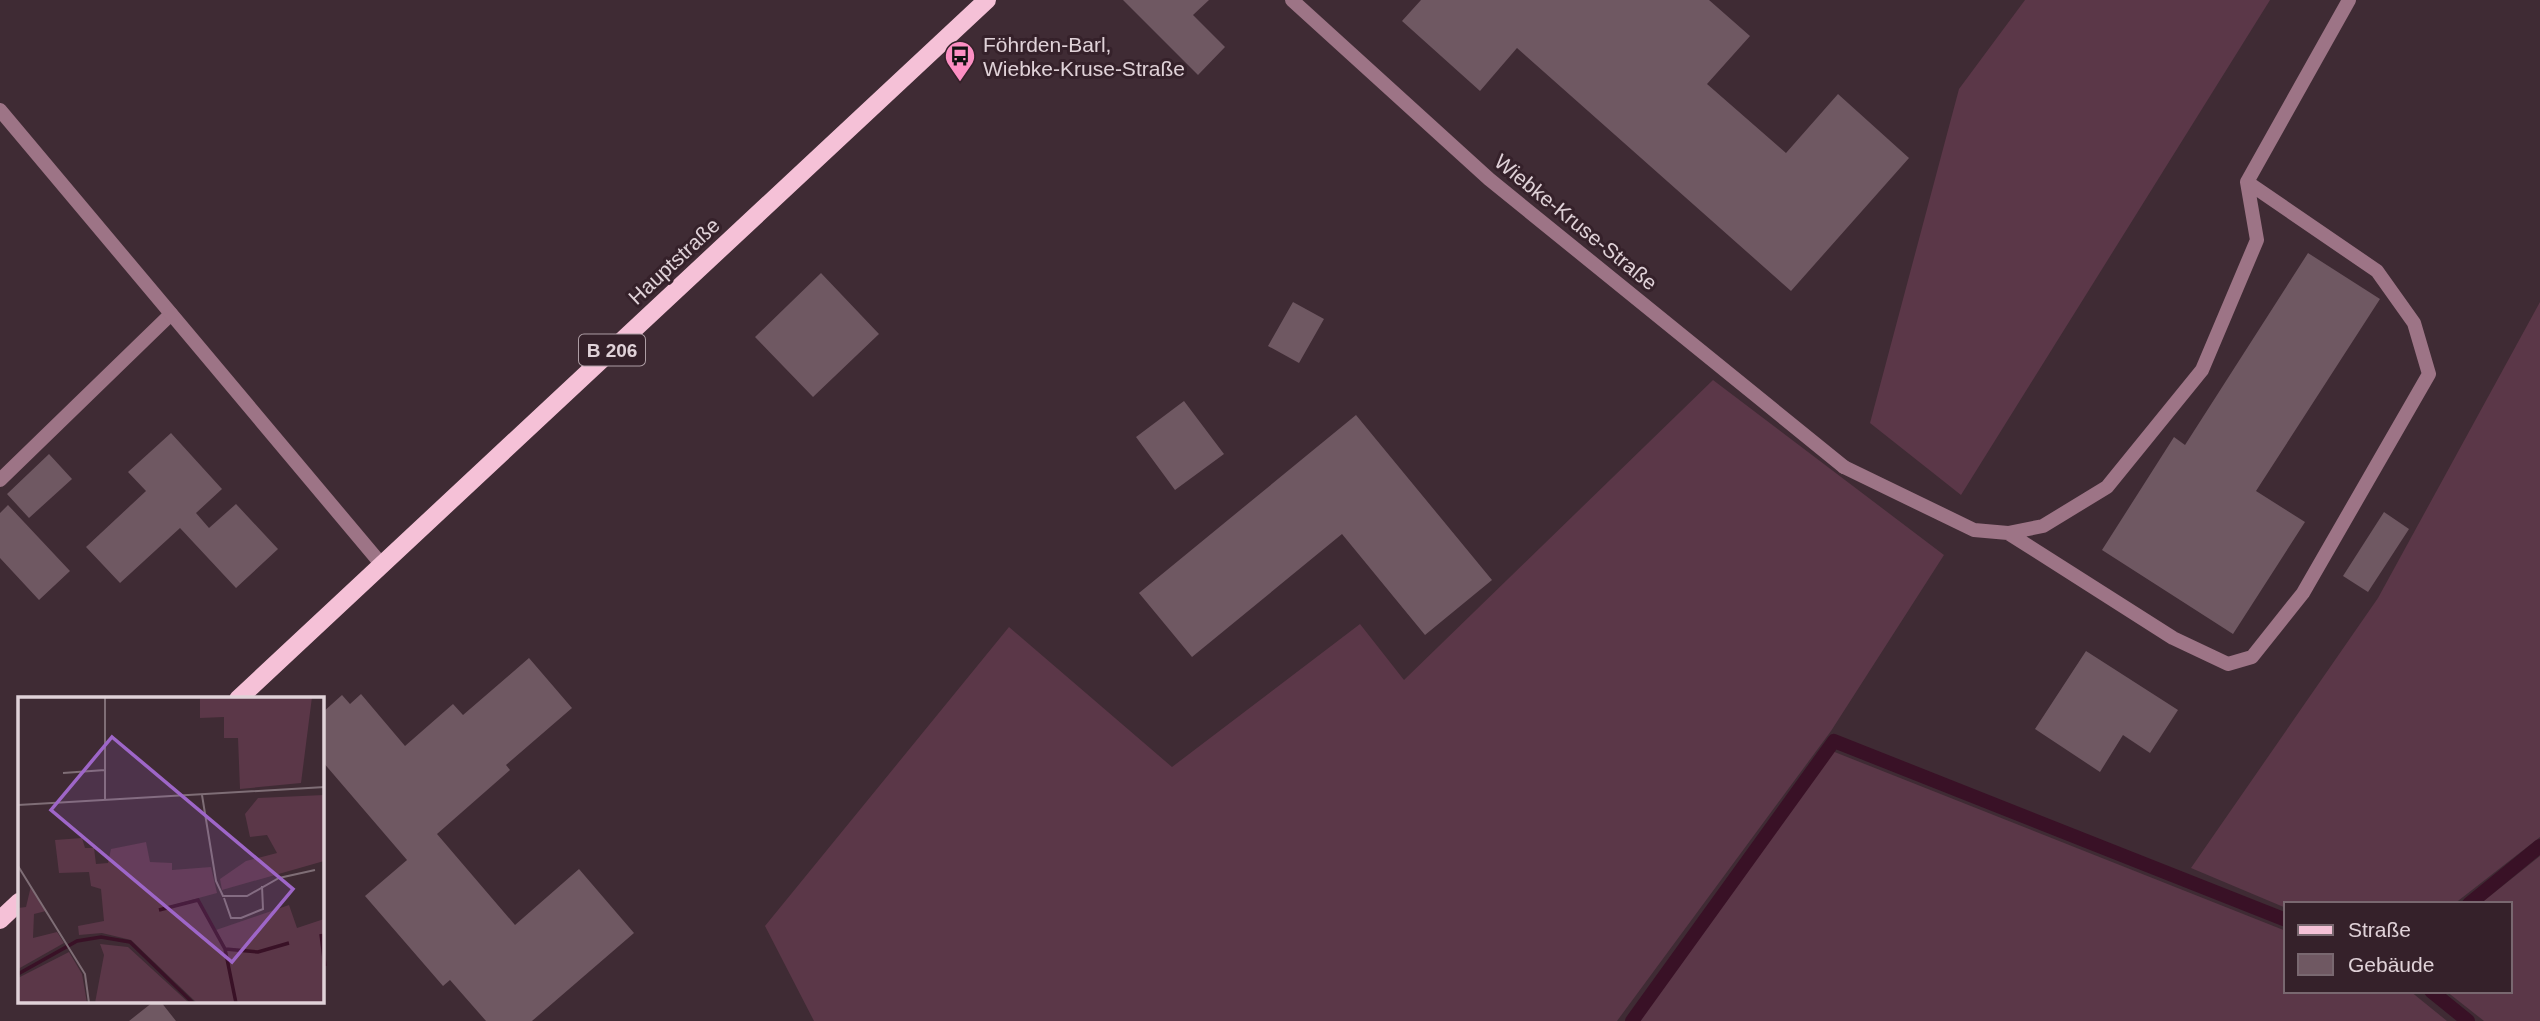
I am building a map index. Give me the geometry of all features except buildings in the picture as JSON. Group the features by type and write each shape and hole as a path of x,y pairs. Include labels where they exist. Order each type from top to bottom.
{"main road":[{"name":"Hauptstraße","path":"240,697 987,0"},
{"path":"0,920 18,903"}],"street":[{"name":"Wiebke-Kruse-Straße","path":"1292,0 1489,179 1844,467 1974,530 2008,533"},
{"path":"2008,533 2043,526 2107,487 2202,370 2257,240 2247,182 2349,0"},
{"path":"0,110 382,565"},
{"path":"2008,533 2173,638 2228,664 2252,657 2303,593 2429,374 2414,323 2377,271 2247,182"},
{"path":"0,480 172,314"}],"shaded area":[{"path":"2025,0 2270,0 1961,495 1870,423 1959,89"},
{"path":"2540,302 2540,837 2457,902 2284,902 2284,907 2191,868 2378,598"},
{"path":"1713,380 1944,555 1831,731 1617,1021 814,1021 765,926 1009,627 1172,767 1360,624 1404,680"},
{"path":"1832,751 2284,930 2284,993 2412,993 2447,1021 1638,1021"},
{"path":"2540,856 2540,1021 2484,1021 2449,993 2512,993 2512,902 2482,902"}],"waterway":[{"path":"1632,1021 1834,741 2284,919"},
{"path":"2471,902 2540,846"},
{"path":"2433,993 2468,1021"}],"place":[{"name":"Föhrden-Barl, Wiebke-Kruse-Straße","path":"960,83"}]}
